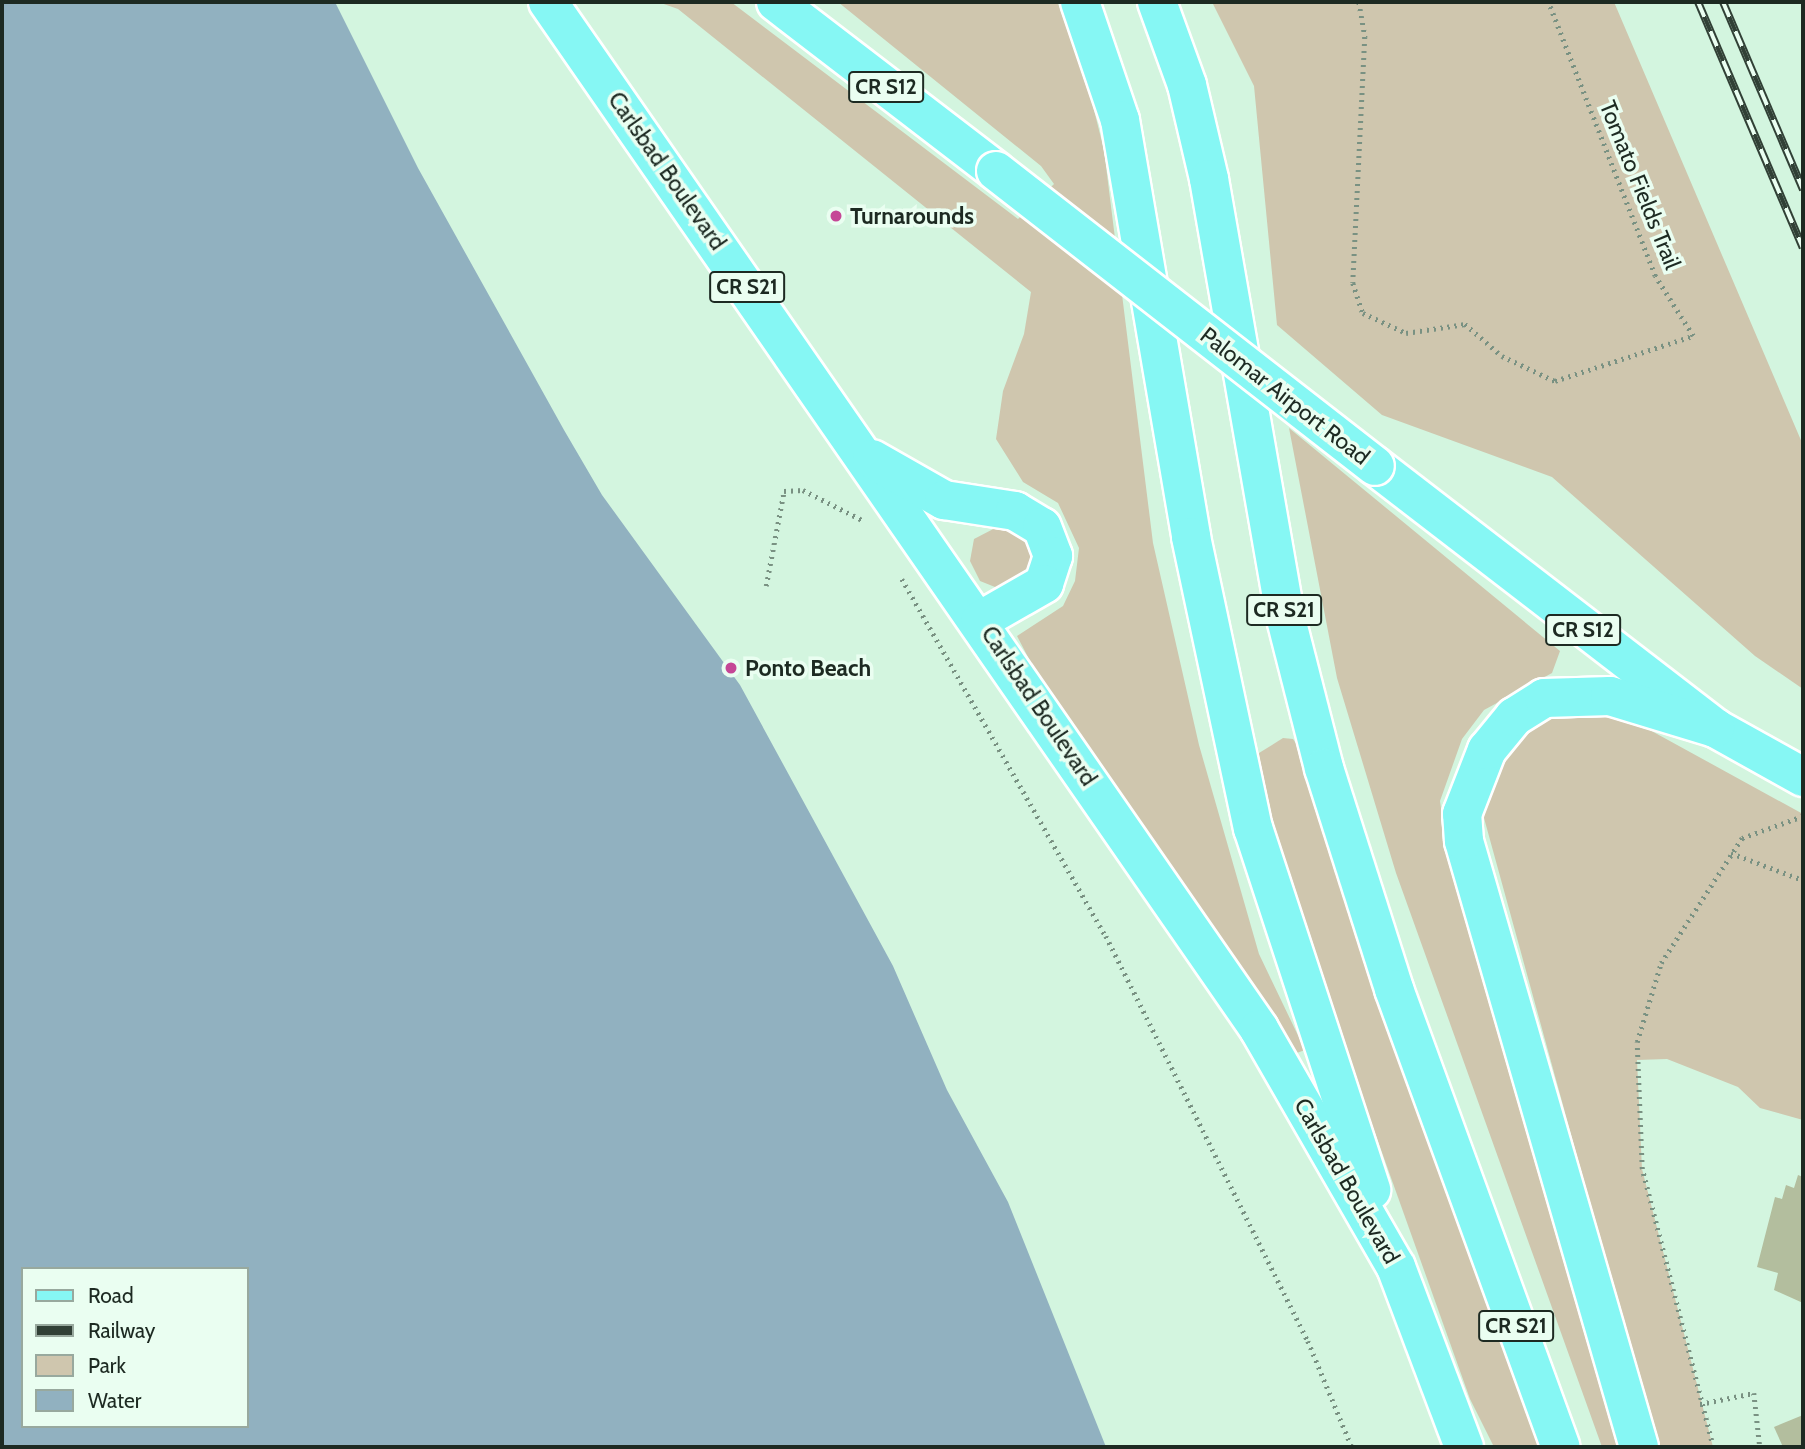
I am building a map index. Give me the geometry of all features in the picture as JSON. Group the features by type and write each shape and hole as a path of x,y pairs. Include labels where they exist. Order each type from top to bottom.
{"main road":[{"name":"Carlsbad Boulevard","path":"548,2 861,453 981,620 1259,1029 1396,1267 1464,1447"},
{"path":"583,2 598,55 633,121"},
{"name":"Palomar Airport Road","path":"776,2 1715,728 1803,777"},
{"path":"1080,2 1120,120 1191,537 1253,828 1396,1267"},
{"name":"CR S21","path":"1157,2 1187,85 1209,179 1285,615 1324,768 1394,989 1561,1447"},
{"path":"861,453 944,500 1015,511 1042,527 1053,556 1044,584 981,620"},
{"path":"1639,1447 1464,841 1462,814 1487,750 1514,716 1544,698 1610,696 1715,728"}],"path":[{"name":"Tomato Fields Trail","path":"1359,2 1365,37 1353,283 1363,313 1406,332 1465,324 1502,356 1555,381 1693,336 1655,276 1548,2"},
{"path":"766,586 784,491 803,490 873,526 867,515"},
{"path":"899,575 1106,936 1308,1340 1352,1447"},
{"path":"1713,1447 1642,1169 1637,1042 1661,963 1742,838 1803,816"},
{"path":"1731,853 1803,880"},
{"path":"1700,1404 1754,1393 1760,1447"}],"green space":[{"path":"658,2 731,2 1018,219 1054,184 1041,166 838,2 1057,2 1078,46 1104,150 1153,543 1199,745 1259,954 1305,1050 1294,1054 1042,684 1017,636 1063,606 1075,581 1079,548 1058,503 1023,482 996,439 1003,391 1024,334 1031,292 678,9"},
{"path":"1212,2 1614,2 1803,445 1803,689 1755,656 1552,477 1382,415 1277,325 1254,86"},
{"path":"1289,428 1560,651 1552,673 1484,710 1462,739 1440,801 1447,851 1622,1447 1602,1447 1396,873 1337,678"},
{"path":"1001,525 1035,549 1029,575 1000,589 980,581 970,561 974,539"},
{"path":"1590,711 1637,723 1803,814 1803,1120 1760,1108 1738,1087 1667,1059 1637,1060 1642,1169 1713,1447 1657,1447 1484,818 1487,780 1529,729 1563,712"},
{"path":"1283,738 1293,739 1303,754 1546,1447 1494,1447 1470,1399 1319,976 1262,785 1259,753"}],"water":[{"path":"2,2 335,2 418,168 564,430 602,495 740,685 893,966 947,1090 1008,1202 1106,1447 2,1447"}],"building":[{"path":"1798,1175 1803,1177 1803,1303 1774,1290 1778,1273 1757,1267 1775,1197 1782,1199 1786,1185 1794,1188"},
{"path":"1803,1415 1803,1447 1783,1447 1774,1427"}],"railway":[{"path":"1698,2 1803,248"},
{"path":"1723,2 1803,190"}],"place":[{"name":"Turnarounds","path":"836,216"},
{"name":"Ponto Beach","path":"731,668"}]}
